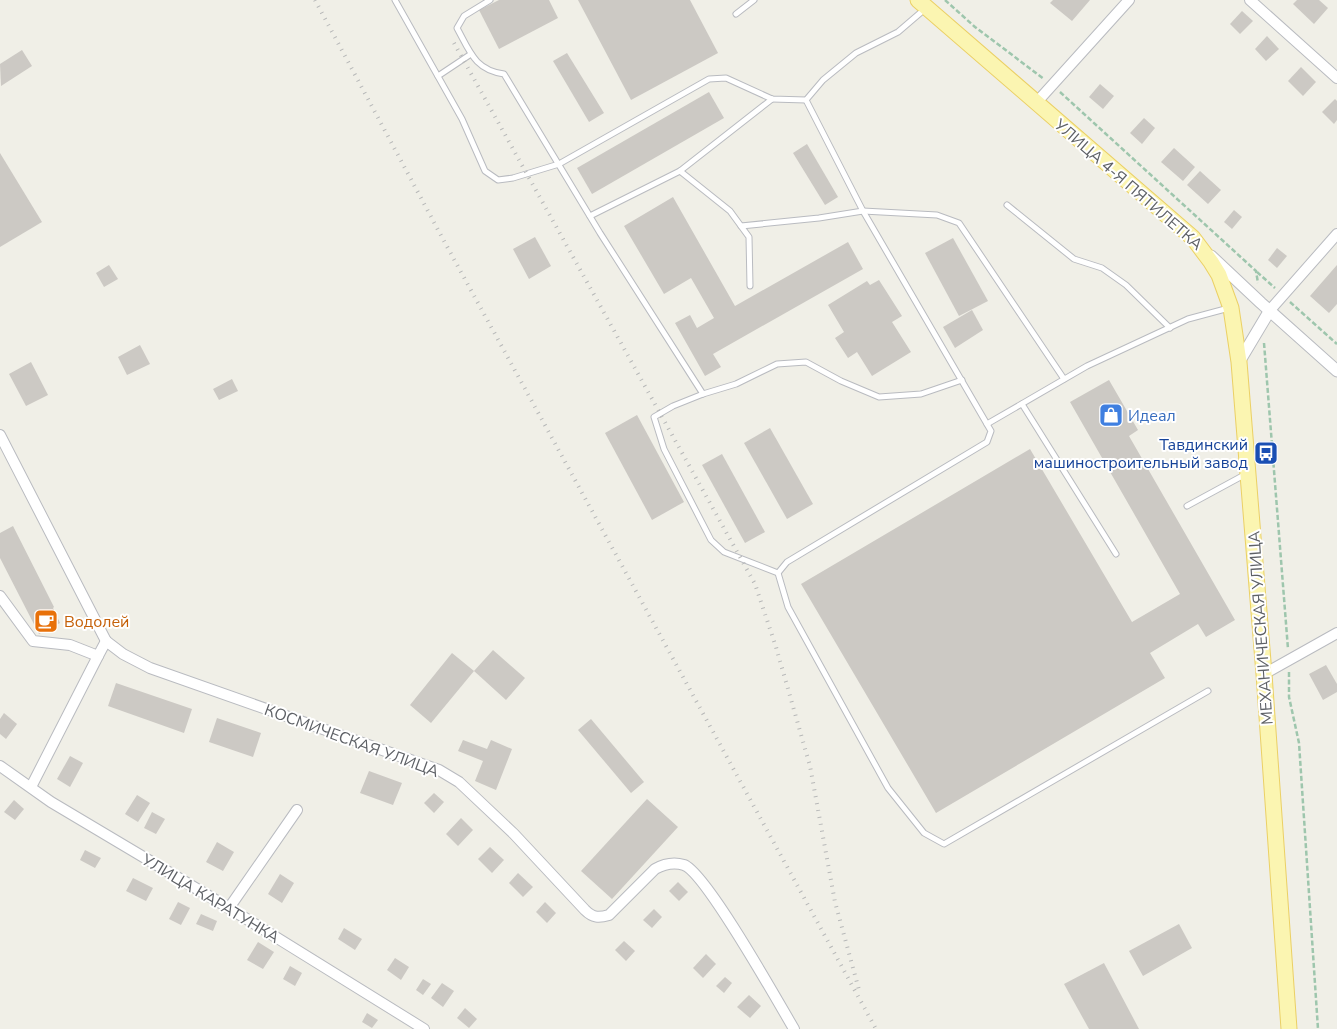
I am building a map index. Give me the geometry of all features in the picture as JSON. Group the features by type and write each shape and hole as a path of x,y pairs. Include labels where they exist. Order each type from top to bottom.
{"main road":[{"name":"УЛИЦА 4-Я ПЯТИЛЕТКА","path":"922,4 1193,238"},
{"name":"МЕХАНИЧЕСКАЯ УЛИЦА","path":"1193,238 1219,275 1231,308 1240,362 1289,1029"}],"street":[{"path":"1036,103 1129,0"},
{"path":"1250,0 1337,78"},
{"path":"1240,362 1262,323 1265,307 1283,295 1337,234"},
{"name":"УЛИЦА 4-Я ПЯТИЛЕТКА","path":"1193,238 1265,307 1337,371"},
{"path":"0,435 106,641 31,787"},
{"path":"0,596 33,641 70,645 98,656"},
{"path":"1264,674 1289,662 1337,633"},
{"name":"КОСМИЧЕСКАЯ УЛИЦА","path":"106,641 122,654 150,668 439,770 459,782 514,834 585,910 596,917 609,915 655,868 664,864 685,866 692,871 714,896 794,1029"},
{"name":"УЛИЦА КАРАТУНКА","path":"0,766 51,802 229,908 424,1029"},
{"path":"229,908 297,810"}],"lane":[{"path":"395,0 462,119 485,171 498,180 513,178 559,164 709,79 726,78 772,99 806,100"},
{"path":"490,0 464,16 457,28 471,54 475,61 491,72 504,74 590,216 703,394"},
{"path":"736,14 754,0"},
{"path":"806,100 823,80 856,53 898,32 922,4"},
{"path":"438,76 471,54"},
{"path":"590,216 680,171 772,99"},
{"path":"778,573 787,562 987,442 991,431 863,211 806,100"},
{"path":"680,171 730,211 749,237 750,286"},
{"path":"1007,205 1074,259 1102,268 1126,285 1170,328"},
{"path":"741,226 819,218 863,211 936,215 959,223 1064,379"},
{"path":"987,424 1087,366 1188,319 1231,308"},
{"path":"778,573 724,552 711,540 664,449 654,417 673,406 736,384 777,364 806,362 841,381 879,397 921,394 962,380"},
{"path":"1022,404 1116,554"},
{"path":"1186,506 1248,473"},
{"path":"778,573 788,607 888,788 924,833 944,844 1208,691"}],"path":[{"path":"945,0 975,27 1052,86 1337,344"},
{"path":"1256,271 1265,307"},
{"path":"1262,323 1289,662 1290,697 1298,743 1318,1029"}],"building":[{"path":"499,0 549,0 558,18 499,49 479,10"},
{"path":"578,0 690,0 718,53 631,100"},
{"path":"1053,0 1090,0 1072,21 1050,3"},
{"path":"1297,0 1319,0 1328,8 1314,24 1293,4"},
{"path":"1242,11 1253,21 1240,34 1230,24"},
{"path":"1267,36 1279,49 1266,61 1255,49"},
{"path":"22,50 32,66 1,86 0,64"},
{"path":"567,53 604,113 589,122 553,61"},
{"path":"1301,67 1316,82 1303,96 1288,81"},
{"path":"1100,84 1114,96 1103,109 1089,97"},
{"path":"709,92 724,118 592,194 577,168"},
{"path":"1335,99 1337,101 1337,120 1334,124 1322,112"},
{"path":"1144,118 1155,128 1142,144 1130,133"},
{"path":"807,144 838,197 825,205 793,153"},
{"path":"1174,148 1195,167 1183,181 1161,162"},
{"path":"0,153 42,222 0,247"},
{"path":"1200,171 1221,190 1208,204 1187,185"},
{"path":"673,197 735,306 848,242 863,269 713,354 721,367 705,376 675,323 690,315 697,328 714,318 691,278 664,294 624,226"},
{"path":"1234,210 1242,217 1232,229 1224,222"},
{"path":"535,237 551,266 529,279 513,249"},
{"path":"953,238 988,301 959,316 925,253"},
{"path":"1277,248 1287,256 1277,268 1268,260"},
{"path":"109,265 118,279 104,287 96,273"},
{"path":"1337,265 1337,304 1329,313 1310,296"},
{"path":"879,280 902,316 892,322 911,352 872,376 857,352 848,358 835,338 844,332 828,305 867,281 870,285"},
{"path":"972,310 983,330 955,348 943,327"},
{"path":"140,345 150,364 127,375 118,357"},
{"path":"31,362 48,395 26,406 9,374"},
{"path":"232,379 238,391 219,400 213,389"},
{"path":"1109,380 1138,430 1129,436 1235,620 1206,637 1198,624 1150,653 1165,678 936,813 801,584 1030,449 1132,622 1180,594 1070,402"},
{"path":"637,415 684,502 652,520 605,433"},
{"path":"770,428 813,504 787,519 744,443"},
{"path":"722,454 765,532 745,543 702,465"},
{"path":"13,526 54,607 60,623 39,634 0,558 0,533"},
{"path":"493,650 525,678 506,700 474,671"},
{"path":"452,653 474,671 431,723 410,705"},
{"path":"1326,665 1337,684 1337,692 1323,700 1309,674"},
{"path":"116,683 192,709 184,733 108,706"},
{"path":"4,713 17,724 6,739 0,734 0,719"},
{"path":"217,718 261,733 253,757 209,742"},
{"path":"591,719 644,782 631,793 578,730"},
{"path":"463,740 487,749 491,740 512,749 496,790 475,781 483,761 458,751"},
{"path":"70,756 83,763 70,787 57,779"},
{"path":"369,771 402,783 393,805 360,793"},
{"path":"434,793 444,802 434,813 424,803"},
{"path":"137,795 150,803 138,822 125,814"},
{"path":"647,799 678,827 612,899 581,871"},
{"path":"14,800 24,809 15,820 4,812"},
{"path":"152,812 165,819 156,834 144,828"},
{"path":"461,818 473,830 458,846 446,834"},
{"path":"217,842 234,852 223,871 206,862"},
{"path":"490,847 504,860 492,873 478,859"},
{"path":"85,850 101,858 95,868 80,860"},
{"path":"518,873 533,887 523,897 509,883"},
{"path":"280,874 294,883 282,903 268,894"},
{"path":"133,878 153,888 146,901 126,891"},
{"path":"678,882 688,892 679,901 669,891"},
{"path":"178,902 190,908 181,925 169,919"},
{"path":"545,902 556,913 547,923 536,912"},
{"path":"654,909 662,917 652,928 643,920"},
{"path":"201,914 217,921 213,931 196,924"},
{"path":"1179,924 1192,948 1143,976 1129,951"},
{"path":"344,928 362,939 355,950 338,939"},
{"path":"624,941 635,951 626,961 615,950"},
{"path":"258,942 274,952 263,969 247,960"},
{"path":"706,954 716,964 703,978 693,968"},
{"path":"395,958 409,967 401,980 387,970"},
{"path":"1104,963 1139,1029 1089,1029 1064,984"},
{"path":"290,966 302,973 295,986 283,979"},
{"path":"725,977 732,983 724,993 716,986"},
{"path":"423,979 431,984 423,995 416,990"},
{"path":"442,983 454,991 443,1007 431,998"},
{"path":"749,995 761,1006 750,1018 737,1007"},
{"path":"465,1008 477,1019 469,1028 457,1018"},
{"path":"367,1013 378,1020 372,1028 362,1022"}],"railway":[{"path":"315,0 444,241 876,1029"},
{"path":"454,43 755,584 776,647 810,766 835,902 859,990"}],"place":[{"name":"Идеал","path":"1111,415"},
{"name":"Тавдинский машиностроительный завод","path":"1266,453"},
{"name":"Водолей","path":"46,621"}]}
